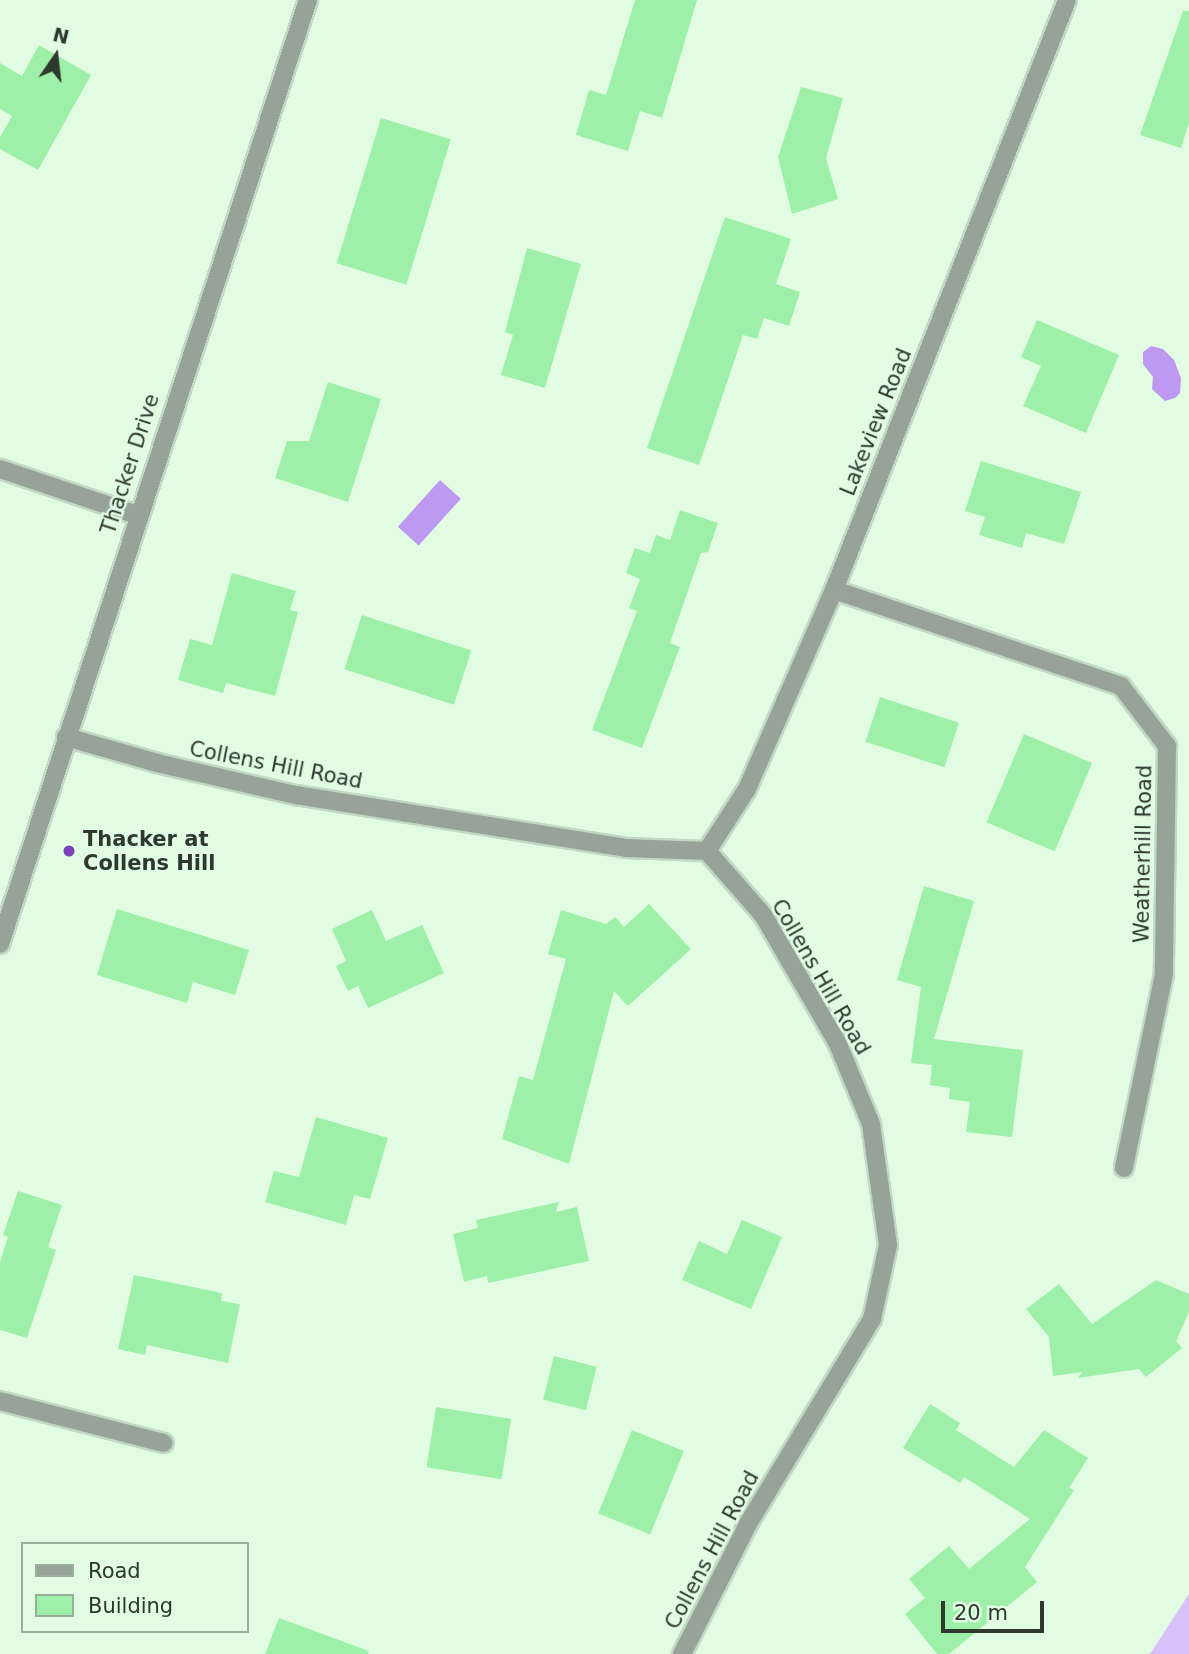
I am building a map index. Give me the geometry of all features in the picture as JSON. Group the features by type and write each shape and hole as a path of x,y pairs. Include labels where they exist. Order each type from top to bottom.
{"street":[{"name":"Thacker Drive","path":"0,944 137,514 308,0"},
{"name":"Lakeview Road","path":"707,851 747,789 834,590 1068,0"},
{"path":"0,469 137,514"},
{"name":"Weatherhill Road","path":"834,590 1121,686 1167,746 1164,974 1124,1168"},
{"name":"Collens Hill Road","path":"66,737 157,764 296,795 626,848 707,851 763,915 838,1044 871,1124 888,1245 872,1318 748,1524 681,1654"},
{"path":"0,1401 164,1443"}],"shaded area":[{"path":"1151,346 1163,349 1174,360 1181,378 1180,393 1175,398 1165,401 1152,389 1153,377 1143,364 1143,352"},
{"path":"440,480 461,499 419,546 398,527"},
{"path":"1189,1594 1189,1654 1150,1654"}],"building":[{"path":"635,0 697,0 662,118 640,111 628,151 576,135 589,90 606,95"},
{"path":"1183,11 1189,11 1189,123 1181,148 1140,135"},
{"path":"39,45 91,75 38,170 0,149 0,137 12,116 0,109 0,63 22,76"},
{"path":"801,87 843,98 826,158 838,199 792,214 778,157"},
{"path":"381,118 451,139 406,285 337,263"},
{"path":"725,217 791,239 776,284 800,292 789,326 764,318 757,339 743,335 699,465 647,448"},
{"path":"527,248 581,264 545,388 501,375 513,335 505,332"},
{"path":"1037,320 1119,355 1086,433 1023,406 1041,366 1021,357"},
{"path":"328,382 381,399 348,502 275,478 287,441 309,441"},
{"path":"981,461 1081,492 1064,544 1026,533 1022,548 979,535 985,517 965,511"},
{"path":"680,510 718,523 708,552 701,553 670,643 680,647 642,748 592,730 637,611 629,608 640,579 626,573 635,548 650,553 656,535 670,540"},
{"path":"232,573 296,591 290,610 298,612 275,696 226,683 223,693 178,680 190,639 212,645"},
{"path":"362,615 471,651 454,705 344,669"},
{"path":"880,697 959,723 944,767 865,742"},
{"path":"1024,734 1092,763 1055,851 986,822"},
{"path":"924,886 974,901 934,1039 1023,1050 1012,1137 966,1132 970,1102 949,1099 950,1088 930,1085 932,1065 911,1063 921,987 897,980"},
{"path":"649,904 691,949 628,1006 614,991 569,1164 502,1139 519,1076 533,1080 566,959 548,954 561,910 606,924 615,917 624,927"},
{"path":"117,909 249,950 235,995 193,982 187,1003 97,975"},
{"path":"372,910 386,941 422,925 444,973 368,1008 358,986 348,991 336,966 346,961 332,929"},
{"path":"316,1117 388,1138 370,1199 354,1195 346,1225 265,1202 274,1171 299,1177"},
{"path":"18,1191 62,1205 48,1247 56,1250 27,1338 0,1330 0,1262 8,1237 3,1235"},
{"path":"559,1202 556,1212 577,1207 589,1261 488,1283 487,1276 464,1282 453,1234 478,1228 476,1220"},
{"path":"742,1220 782,1237 751,1309 682,1280 699,1241 727,1254"},
{"path":"134,1275 222,1293 221,1301 240,1304 228,1363 147,1345 145,1355 118,1349"},
{"path":"1156,1280 1189,1294 1189,1312 1176,1341 1182,1348 1146,1377 1139,1369 1078,1378 1082,1372 1053,1376 1049,1337 1026,1309 1059,1284 1092,1324"},
{"path":"554,1356 597,1367 586,1410 543,1400"},
{"path":"930,1404 960,1423 956,1430 1014,1467 1044,1430 1088,1458 1069,1488 1074,1490 1025,1567 1037,1582 949,1654 937,1654 905,1614 925,1598 909,1579 949,1546 969,1569 1030,1519 964,1477 960,1483 903,1448"},
{"path":"436,1407 511,1419 502,1479 426,1467"},
{"path":"632,1430 684,1451 650,1534 598,1513"},
{"path":"279,1618 369,1651 368,1654 265,1654"}],"place":[{"name":"Thacker at Collens Hill","path":"69,851"}]}
